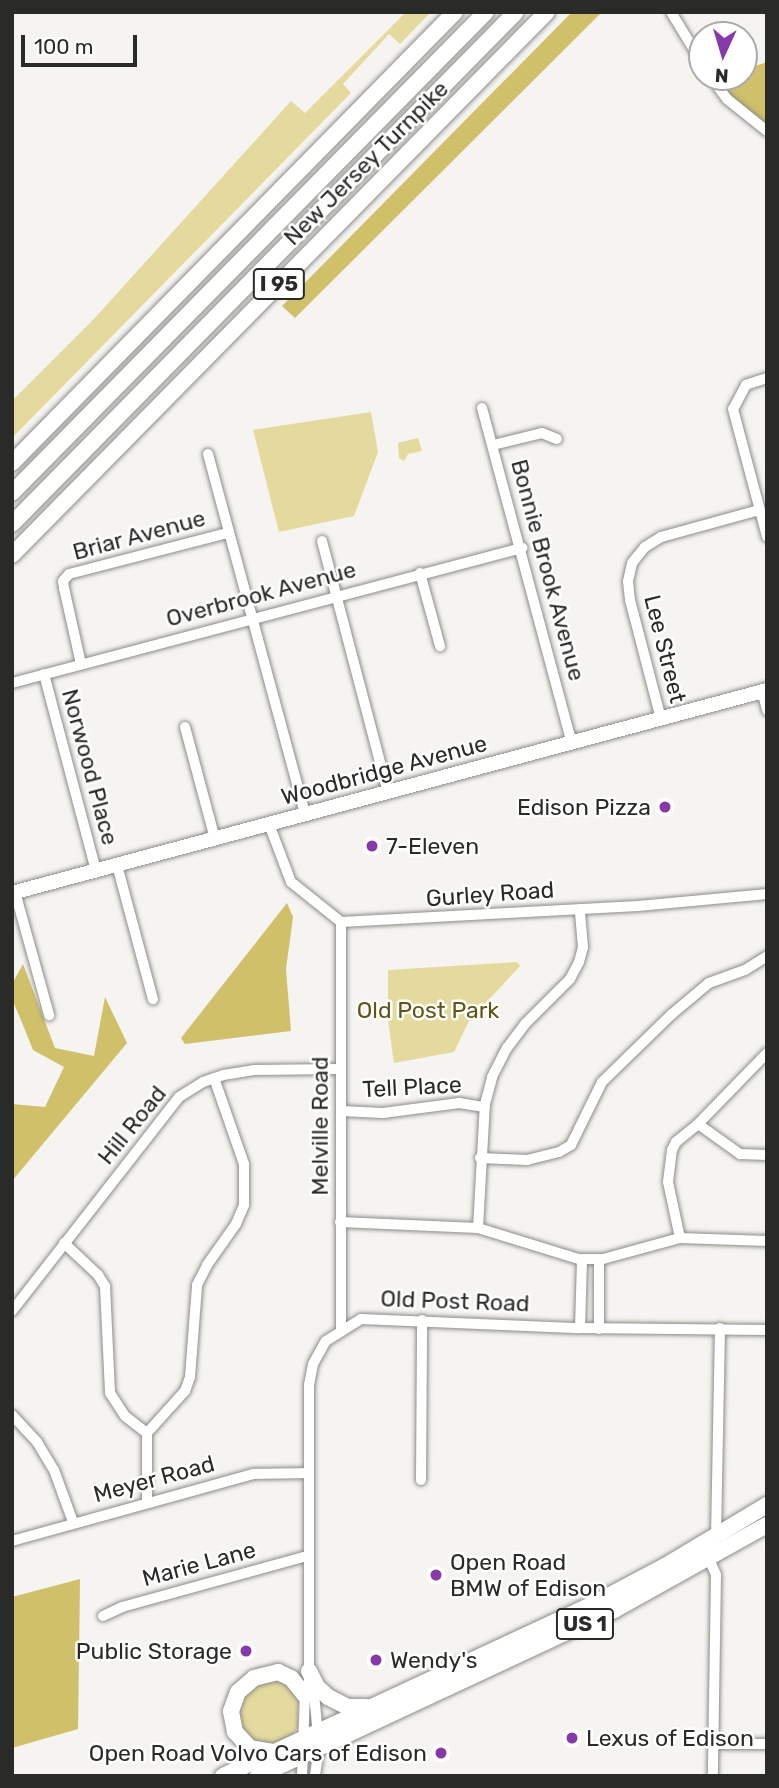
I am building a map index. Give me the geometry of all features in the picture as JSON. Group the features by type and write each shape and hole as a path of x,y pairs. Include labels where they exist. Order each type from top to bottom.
{"highway":[{"name":"New Jersey Turnpike","path":"12,463 455,12"},
{"name":"New Jersey Turnpike","path":"12,493 486,12"},
{"name":"New Jersey Turnpike","path":"12,524 516,12"},
{"name":"New Jersey Turnpike","path":"12,555 547,12"},
{"name":"US 1","path":"258,1776 372,1707 595,1603 767,1506"},
{"name":"US 1","path":"223,1776 276,1752 311,1743 533,1650 709,1559 767,1525"},
{"path":"276,1752 250,1748 238,1737 231,1720 238,1692 254,1678 278,1672 317,1687 334,1701 348,1707 372,1707"}],"main road":[{"name":"Woodbridge Avenue","path":"14,893 765,691"}],"street":[{"path":"671,12 688,39"},
{"path":"722,91 727,99 767,131"},
{"path":"767,378 746,385 733,409 767,537"},
{"name":"Bonnie Brook Avenue","path":"482,408 522,548 572,743"},
{"path":"494,445 542,433 557,439"},
{"path":"208,454 305,814"},
{"name":"Lee Street","path":"661,719 630,600 628,581 632,563 645,547 661,537 759,510"},
{"name":"Briar Avenue","path":"81,664 63,582 69,574 228,533"},
{"path":"322,541 388,792"},
{"name":"Overbrook Avenue","path":"12,683 522,548"},
{"path":"420,573 440,646"},
{"name":"Norwood Place","path":"44,674 96,871"},
{"path":"765,691 767,710"},
{"path":"185,727 215,839"},
{"path":"269,824 283,869 291,882 341,922"},
{"path":"117,865 153,999"},
{"path":"14,893 49,1016"},
{"name":"Gurley Road","path":"341,922 580,909 767,894"},
{"path":"478,1228 480,1158 485,1107 492,1077 507,1048 525,1024 570,979 579,962 583,947 580,909"},
{"name":"Melville Road","path":"341,922 341,1329"},
{"path":"480,1158 527,1160 550,1155 571,1145 602,1082 672,1014 709,983 745,970 767,956"},
{"path":"680,1238 668,1182 669,1158 676,1142 698,1124 767,1053"},
{"name":"Hill Road","path":"12,1311 179,1097 214,1078 254,1070 341,1069"},
{"path":"147,1502 147,1433 186,1391 190,1377 197,1285 207,1265 236,1224 244,1205 244,1164 214,1078"},
{"name":"Tell Place","path":"341,1111 383,1114 459,1103 485,1107"},
{"path":"698,1124 740,1154 767,1155"},
{"path":"340,1222 478,1228 582,1259 599,1259 680,1238 767,1241"},
{"path":"64,1243 98,1275 105,1286 110,1393 125,1416 147,1433"},
{"path":"580,1328 582,1259"},
{"path":"599,1259 599,1329"},
{"name":"Old Post Road","path":"341,1329 361,1319 599,1329 767,1330"},
{"path":"421,1480 422,1320"},
{"path":"716,1536 720,1328"},
{"path":"315,1776 308,1683 309,1385 313,1364 326,1341 341,1329"},
{"path":"12,1415 37,1442 54,1470 73,1522"},
{"name":"Meyer Road","path":"12,1541 253,1474 308,1473"},
{"name":"Marie Lane","path":"103,1616 122,1607 307,1556"},
{"path":"709,1559 716,1575 713,1776"},
{"path":"302,1776 311,1743"},
{"path":"714,1744 767,1744"}],"green space":[{"path":"406,12 431,12 400,44 389,34 343,84 351,93 12,438 12,401 93,320 291,101 305,113"},
{"path":"371,412 378,452 354,516 279,532 253,430"},
{"path":"418,438 422,451 408,454 404,461 399,458 398,443"},
{"name":"Old Post Park","path":"517,962 520,966 469,1021 454,1052 394,1063 388,1020 388,970"},
{"path":"267,1678 282,1678 298,1698 298,1726 292,1736 271,1746 257,1746 237,1725 239,1700"}],"shaded area":[{"path":"572,12 602,12 295,318 282,306"},
{"path":"767,62 767,126 726,91 758,91 758,65"},
{"path":"287,903 293,917 286,969 291,1031 185,1044 181,1038"},
{"path":"23,964 55,1048 94,1056 105,997 127,1043 12,1181 12,1104 45,1107 64,1067 33,1050 12,999 12,984"},
{"path":"80,1579 78,1729 12,1748 12,1597"}],"place":[{"name":"Edison Pizza","path":"665,807"},
{"name":"7-Eleven","path":"372,846"},
{"name":"Open Road BMW of Edison","path":"436,1575"},
{"name":"Public Storage","path":"246,1651"},
{"name":"Wendy's","path":"376,1660"},
{"name":"Lexus of Edison","path":"572,1738"},
{"name":"Open Road Volvo Cars of Edison","path":"441,1753"}]}
